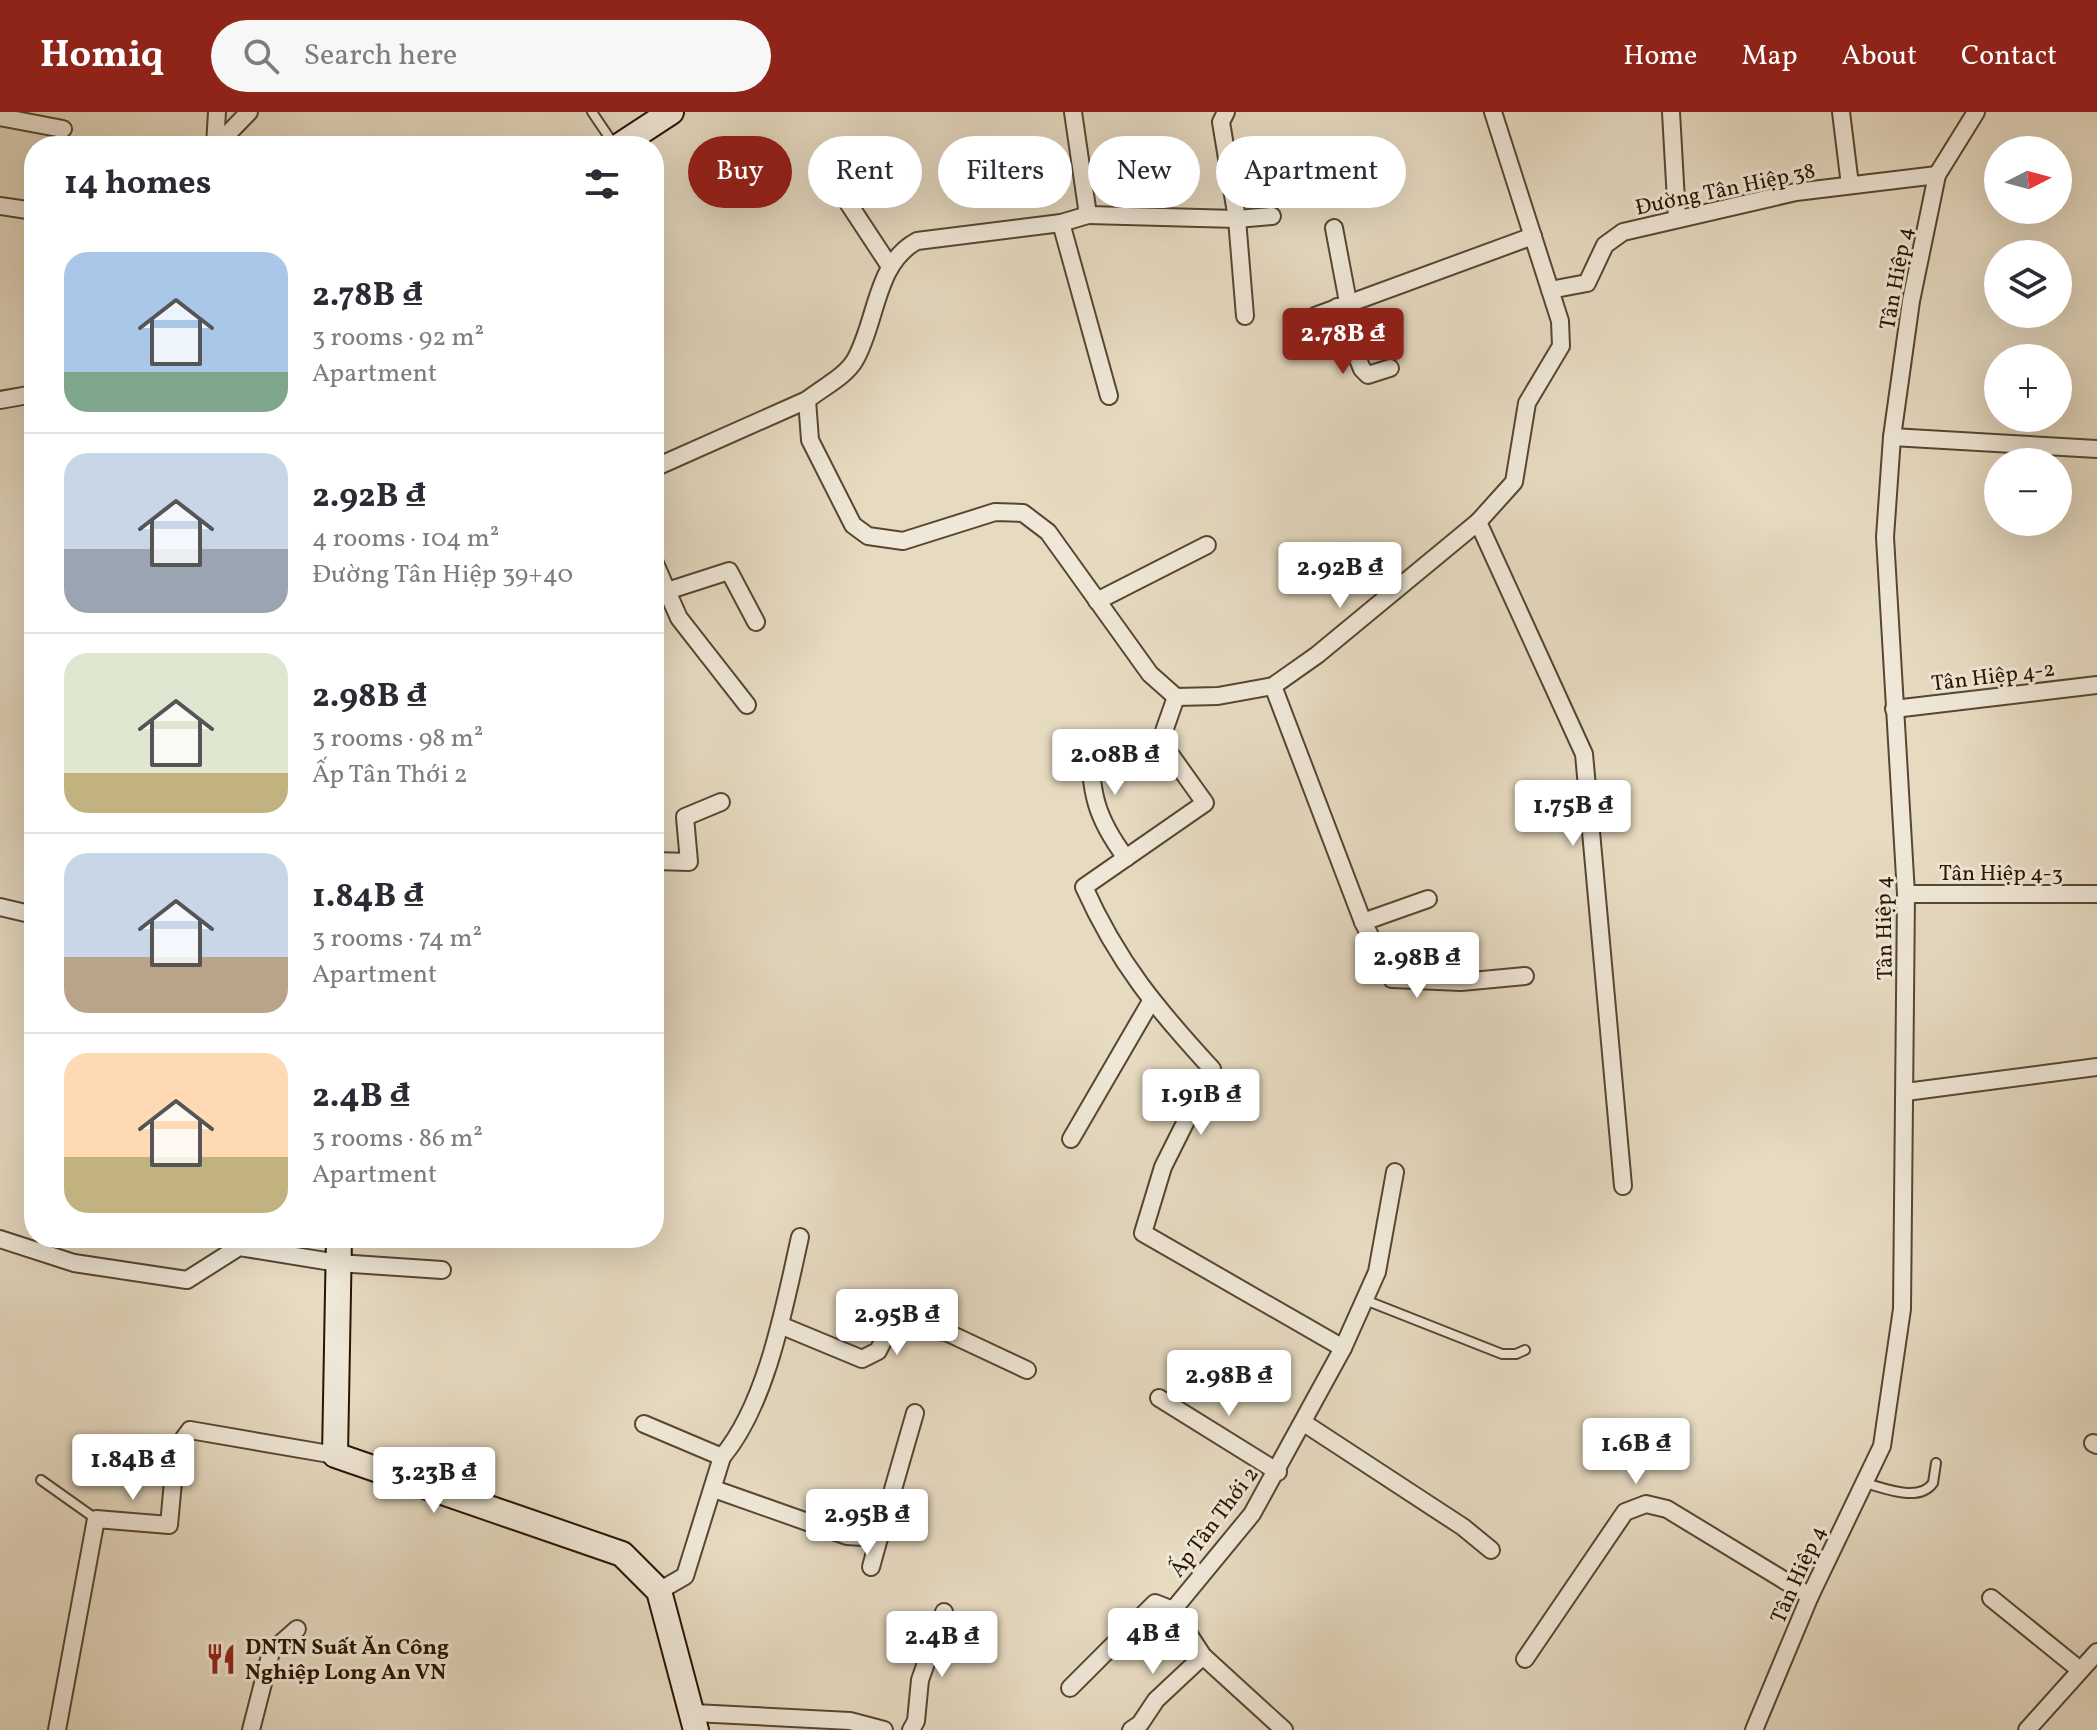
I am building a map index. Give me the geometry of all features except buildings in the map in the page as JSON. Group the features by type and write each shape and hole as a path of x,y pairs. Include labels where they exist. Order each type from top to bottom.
{"street":[{"path":"216,136 217,112"},
{"path":"226,136 249,112"},
{"path":"1073,112 1088,215"},
{"path":"1226,112 1221,122 1237,219 1245,316"},
{"path":"807,400 810,440 853,525 868,536 903,541 995,512 1023,513 1048,532 1150,674 1176,697 1218,696 1273,686 1317,655 1478,522 1514,482 1527,403 1561,346 1560,321 1493,112"},
{"path":"1671,112 1677,219"},
{"path":"1841,112 1850,185"},
{"name":"Tân Hiệp 4","path":"1754,1730 1810,1596 1882,1446 1902,1309 1906,894 1885,537 1892,437 1911,301 1937,175 1976,112"},
{"path":"630,136 657,116"},
{"path":"0,117 63,129"},
{"name":"Đường Tân Hiệp 38","path":"1550,290 1587,283 1605,245 1623,232 1796,192 1937,175"},
{"path":"0,206 24,210"},
{"path":"851,208 889,265"},
{"path":"664,464 807,400 853,364 867,336 889,265 917,241 1061,223 1088,215 1237,219 1272,216"},
{"path":"1061,223 1109,396"},
{"path":"1334,228 1342,304 1362,369 1368,375 1377,375 1390,368"},
{"path":"1315,316 1533,236"},
{"path":"0,400 24,396"},
{"path":"1892,437 2097,449"},
{"path":"1478,522 1584,754 1623,1186"},
{"path":"1097,601 1207,545"},
{"path":"667,591 729,571 756,622"},
{"path":"664,584 679,618 747,705"},
{"name":"Tân Hiệp 4-2","path":"1894,709 2097,685"},
{"path":"1273,686 1363,922 1392,979 1461,982 1525,976"},
{"path":"1176,697 1163,734 1165,747 1205,803 1084,887 1105,935 1150,1003 1212,1069 1163,1167 1143,1233 1343,1348"},
{"path":"1089,742 1092,795 1107,833 1126,858"},
{"path":"664,861 689,862 685,817 721,802"},
{"name":"Tân Hiệp 4-3","path":"1906,894 2097,894"},
{"path":"1363,922 1428,899"},
{"path":"0,907 24,913"},
{"path":"1071,1139 1150,1003"},
{"path":"1906,1092 2097,1067"},
{"name":"Ấp Tân Thới 2","path":"1284,1730 1203,1656 1173,1610 1252,1514 1278,1472 1343,1348 1377,1272 1395,1172"},
{"path":"659,1591 685,1576 722,1457 738,1437 780,1325 800,1237"},
{"path":"0,1239 24,1242"},
{"path":"50,1248 74,1263 187,1280 237,1248"},
{"path":"245,1248 338,1263 442,1270"},
{"path":"335,1455 339,1248"},
{"path":"780,1325 862,1359 878,1351 891,1325 933,1329 1027,1370"},
{"path":"1159,1398 1278,1472"},
{"path":"871,1567 915,1413"},
{"path":"1304,1423 1463,1527 1491,1550"},
{"path":"644,1424 722,1457"},
{"path":"57,1730 96,1519 169,1525 176,1449 190,1430 335,1455 622,1554 659,1591 695,1721 850,1721 884,1730"},
{"path":"714,1489 847,1536 879,1538"},
{"path":"1525,1659 1625,1512 1646,1504 1667,1509 1810,1596"},
{"path":"1991,1598 2080,1670"},
{"path":"1070,1688 1155,1603 1173,1610"},
{"path":"911,1730 916,1721 920,1680 944,1612"},
{"path":"251,1730 271,1652 297,1629"},
{"path":"2027,1730 2097,1652"},
{"path":"1131,1730 1140,1724 1156,1700 1203,1656"}],"lane":[{"path":"592,112 610,136"},
{"path":"1364,1300 1502,1354 1525,1350"},
{"path":"1864,1483 1902,1492 1921,1492 1933,1483 1936,1463"},
{"path":"41,1480 96,1519"}],"place":[{"name":"DNTN Suất Ăn Công Nghiệp Long An VN","path":"221,1659"}]}
